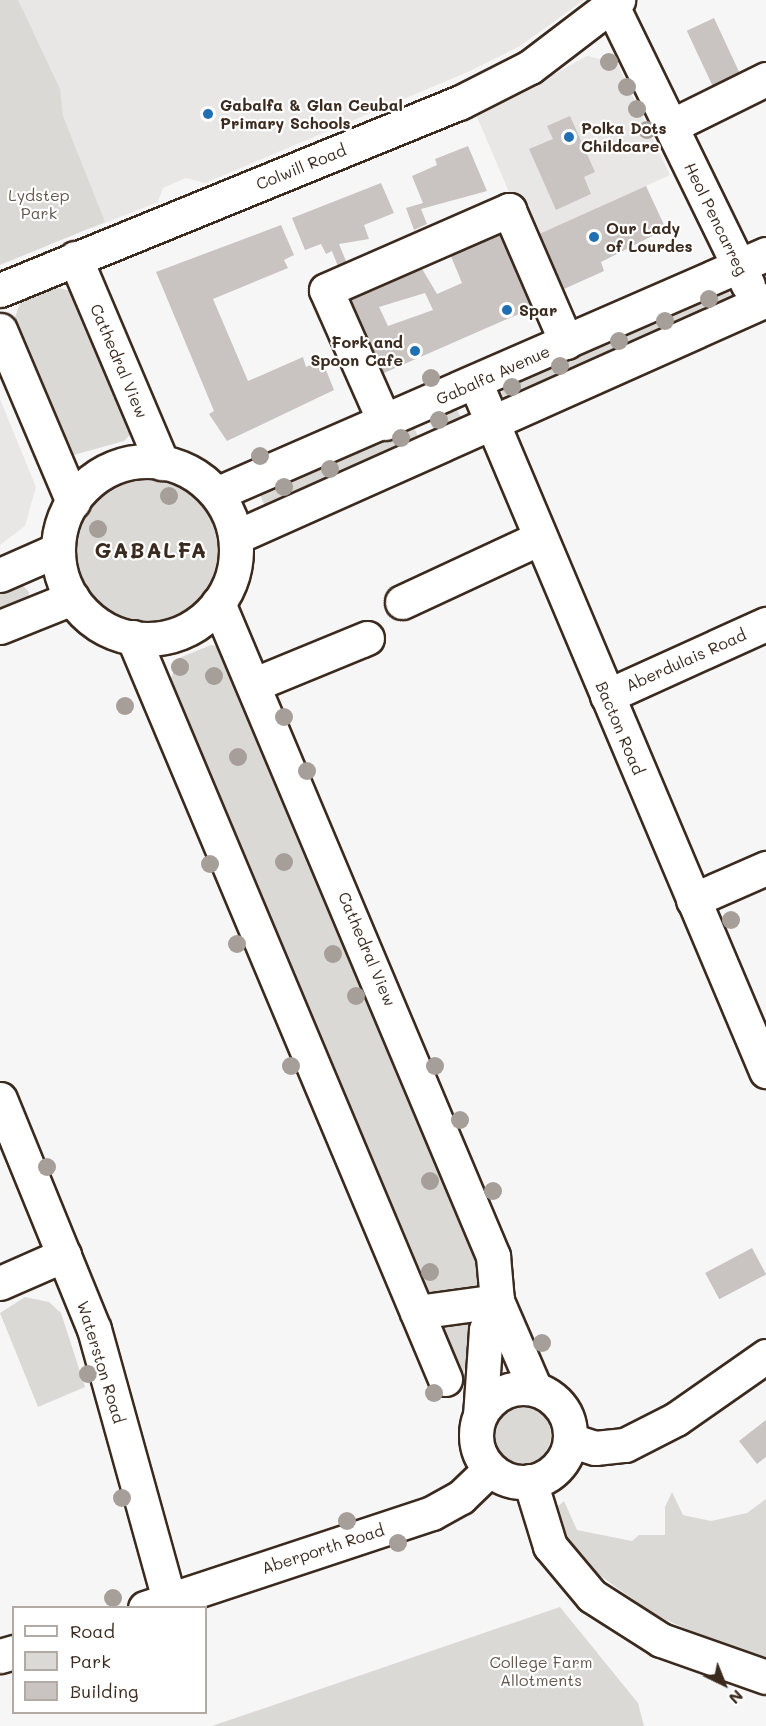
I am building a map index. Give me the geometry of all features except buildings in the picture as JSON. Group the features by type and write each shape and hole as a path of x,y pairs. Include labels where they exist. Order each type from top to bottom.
{"street":[{"name":"Heol Pencarreg","path":"615,3 671,126 752,261 763,301"},
{"name":"Colwill Road","path":"0,290 459,103 530,67 615,3"},
{"path":"671,126 766,79"},
{"path":"385,423 326,290 509,210 566,342"},
{"name":"Cathedral View","path":"75,258 162,463"},
{"name":"Gabalfa Avenue","path":"218,493 476,384 752,261"},
{"path":"238,536 763,301"},
{"path":"0,330 74,502"},
{"name":"Bacton Road","path":"476,384 766,1071"},
{"path":"162,463 193,474 218,493 238,536 230,583 218,603 177,633 133,637 99,624 72,598 55,552 58,532 74,502 105,472 125,464 162,463"},
{"path":"402,602 540,538"},
{"path":"0,575 55,552"},
{"path":"0,627 72,598"},
{"name":"Cathedral View","path":"218,603 255,684 487,1238 497,1301 535,1389"},
{"name":"Aberdulais Road","path":"607,696 766,624"},
{"path":"133,637 445,1379"},
{"path":"255,684 367,638"},
{"path":"693,900 766,868"},
{"name":"Waterston Road","path":"0,1099 94,1329 157,1604"},
{"path":"0,1283 64,1254"},
{"path":"417,1312 497,1301"},
{"name":"Cathedral View","path":"480,1415 486,1330 497,1301"},
{"path":"570,1440 595,1448 624,1445 676,1419 766,1356"},
{"path":"535,1389 565,1414 570,1440 557,1467 530,1481 516,1482 490,1469 476,1444 480,1415 496,1395 535,1389"},
{"name":"Aberporth Road","path":"157,1604 432,1513 461,1497 490,1469"},
{"path":"530,1481 550,1546 592,1596 661,1640 766,1677"}],"shaded area":[{"name":"Gabalfa & Glan Ceubal Primary Schools","path":"0,0 584,0 520,46 470,71 205,183 186,178 163,188 158,202 92,228"},
{"name":"Polka Dots Childcare","path":"587,56 617,63 670,175 529,239 477,117"},
{"path":"0,399 36,487 25,526 0,545"}],"green space":[{"name":"Lydstep Park","path":"0,0 18,0 60,89 63,116 105,222 0,265"},
{"path":"46,285 75,292 133,432 124,441 70,456 12,327 21,299"},
{"path":"720,285 732,295 727,306 505,399 502,395 501,385"},
{"path":"455,407 462,419 436,436 427,415"},
{"path":"412,422 421,444 265,507 256,485"},
{"path":"147,474 176,480 201,496 217,521 223,550 217,579 201,604 176,620 147,626 118,620 93,604 77,579 71,550 77,521 93,496 118,480"},
{"path":"20,582 29,592 28,601 0,615 0,589"},
{"path":"211,645 220,647 478,1248 480,1282 471,1291 426,1297 167,688 179,658"},
{"path":"25,1297 49,1302 61,1313 85,1387 38,1407 0,1313"},
{"path":"465,1317 476,1327 461,1382 439,1337 443,1324"},
{"path":"522,1406 538,1411 546,1419 551,1435 546,1451 538,1459 522,1464 506,1459 498,1451 493,1435 498,1419 506,1411"},
{"path":"672,1492 683,1515 711,1521 747,1513 766,1499 766,1657 718,1643 653,1614 587,1566 556,1525 557,1507 564,1501 577,1530 632,1541 639,1535 665,1535 665,1507"},
{"name":"College Farm Allotments","path":"560,1607 638,1703 644,1726 212,1726"}],"place":[{"name":"Gabalfa & Glan Ceubal Primary Schools","path":"208,114"},
{"name":"Polka Dots Childcare","path":"569,137"},
{"name":"Our Lady of Lourdes","path":"594,237"},
{"name":"Spar","path":"507,310"},
{"name":"Fork and Spoon Cafe","path":"415,351"}],"district":[{"name":"GABALFA","path":"151,550"}]}
